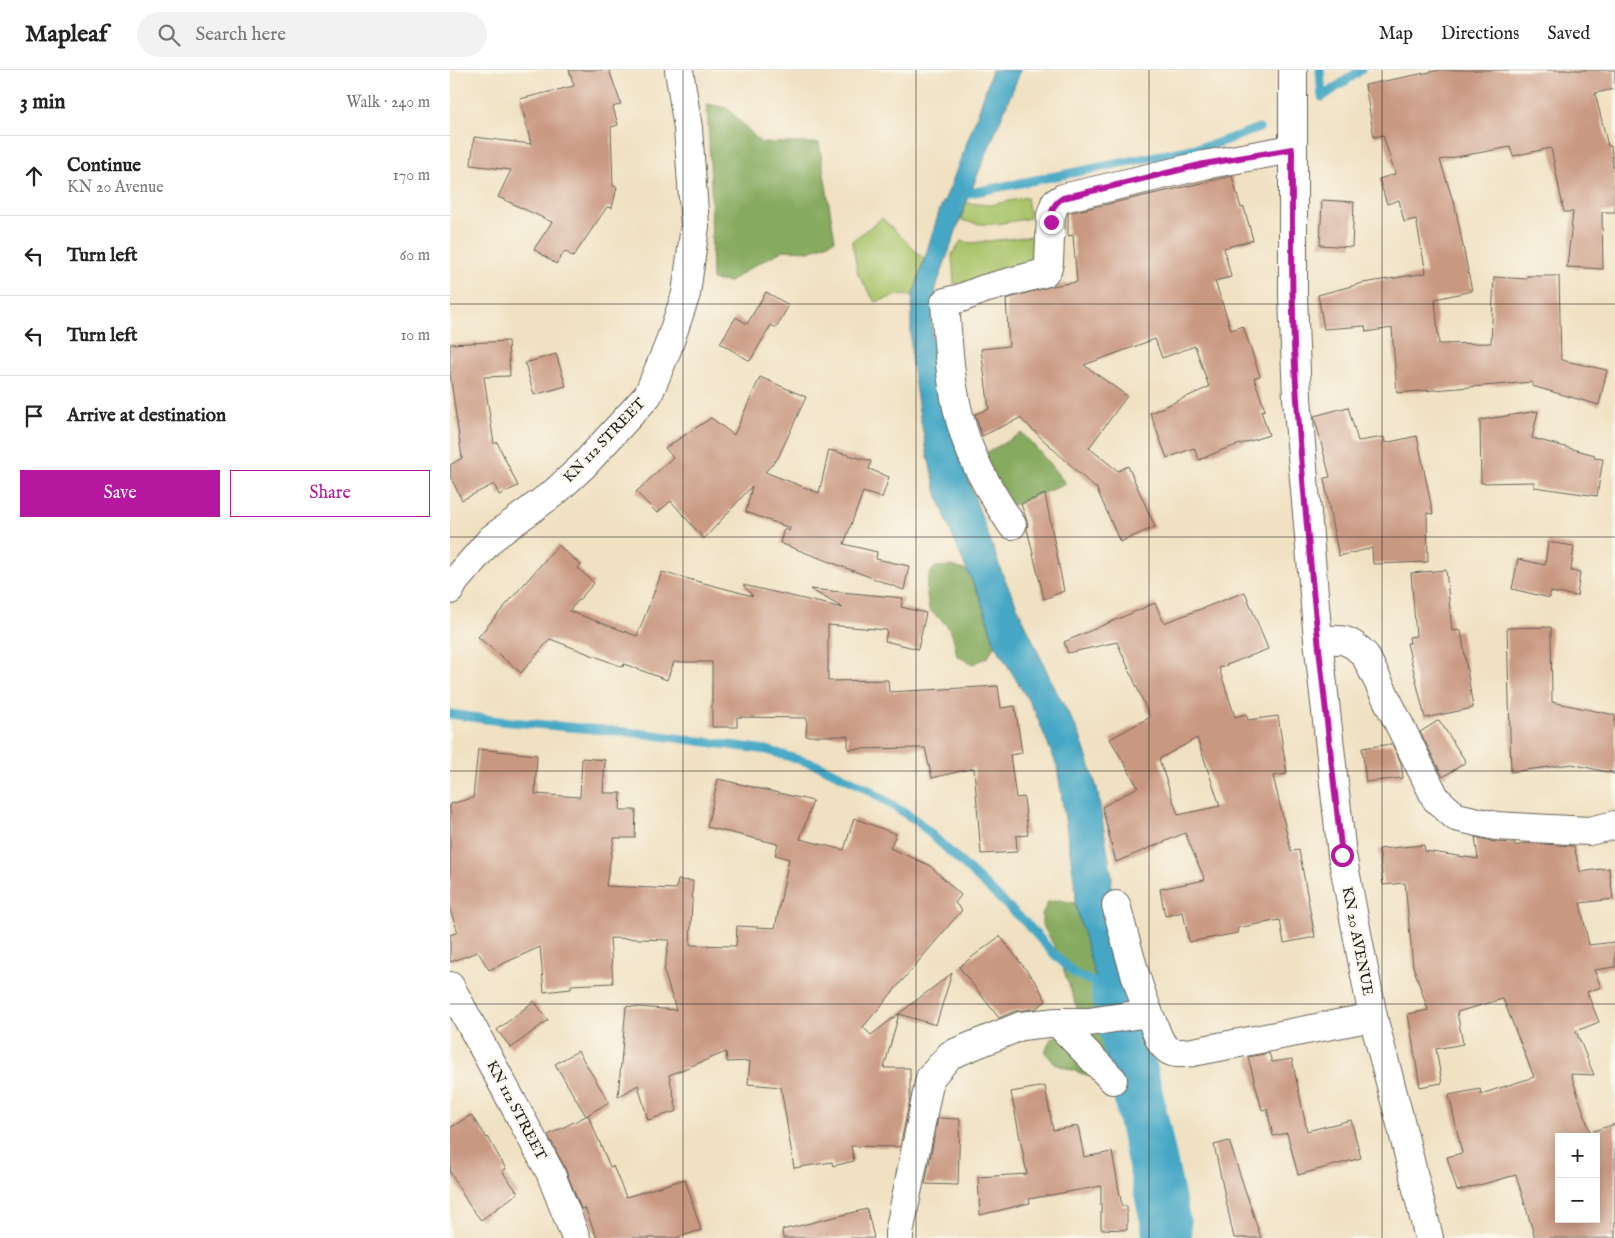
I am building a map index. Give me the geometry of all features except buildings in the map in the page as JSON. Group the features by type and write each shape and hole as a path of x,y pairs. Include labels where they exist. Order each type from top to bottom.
{"street":[{"name":"KN 112 STREET","path":"450,590 455,581 491,539 555,492 583,466 648,395 668,347 686,294 696,226 688,128 678,70"},
{"name":"KN 20 AVENUE","path":"1293,70 1292,296 1297,398 1318,640 1342,855 1372,1017 1429,1238"},
{"path":"1012,525 971,455 962,429 950,368 945,302 984,289 1036,277 1044,273 1048,268 1049,262 1051,214 1055,203 1063,198 1204,164 1292,149"},
{"path":"1318,640 1342,640 1354,644 1365,655 1436,799 1456,818 1496,826 1589,831 1615,825"},
{"path":"1116,906 1140,989 1142,1013 1166,1049 1182,1054 1372,1017"},
{"name":"KN 112 STREET","path":"450,986 550,1172 576,1238"},
{"path":"900,1238 902,1216 930,1078 950,1054 1021,1026 1058,1022 1089,1022 1142,1013"},
{"path":"1058,1022 1113,1080"}],"green space":[{"path":"707,104 727,108 761,143 819,143 835,240 810,251 784,250 755,265 729,282 712,280 711,182"},
{"path":"1027,197 1030,218 988,224 961,220 966,203 991,205"},
{"path":"882,218 924,259 913,296 899,295 875,302 858,274 852,241"},
{"path":"1033,236 1037,261 1033,270 954,284 952,254 961,241 971,243"},
{"path":"1022,433 1066,484 1008,507 982,455"},
{"path":"952,566 967,571 980,597 995,644 988,657 973,664 957,656 954,640 949,629 929,610 927,582 931,572 935,567"},
{"path":"1060,900 1075,903 1095,974 1100,1009 1078,1011 1056,949 1042,924 1042,914 1048,902"},
{"path":"1106,1027 1115,1042 1121,1062 1118,1075 1104,1079 1083,1074 1055,1064 1045,1052 1051,1038 1077,1029"}],"water":[{"path":"992,70 1021,70 966,203 936,287 931,321 935,364 944,405 962,463 1002,573 1053,685 1079,733 1097,788 1112,878 1110,899 1128,988 1116,992 1097,984 1075,903 1076,892 1057,766 1035,712 995,644 980,597 967,571 938,497 919,411 911,358 913,296 940,209 979,110"}],"waterway":[{"path":"1320,70 1322,97"},
{"path":"1322,97 1361,70"},
{"path":"960,195 1212,145 1259,128"},
{"path":"450,714 500,721 638,733 767,750 820,766 864,787 917,821 1027,924 1075,974 1116,992"},
{"path":"1116,992 1166,1225 1167,1238"}],"route":[{"path":"1051,222 1051,214 1055,203 1063,198 1204,164 1292,149 1292,296 1297,398 1318,640 1342,855"}]}
